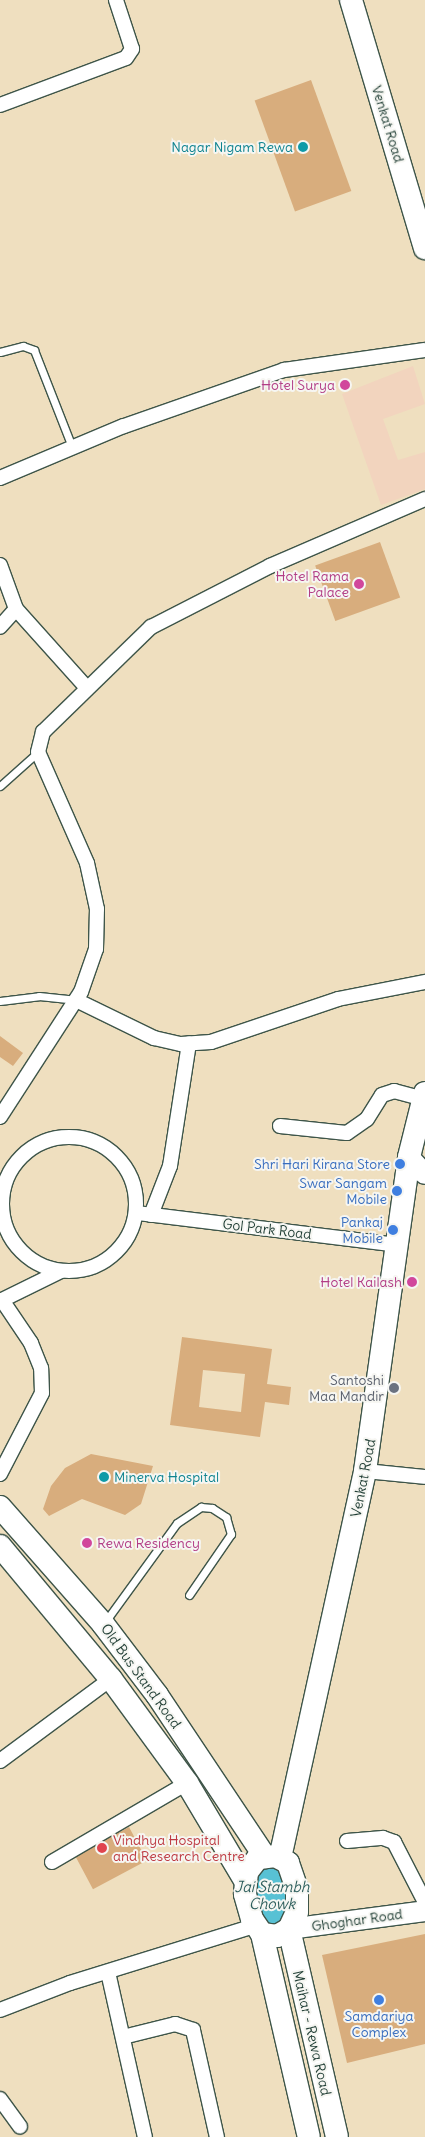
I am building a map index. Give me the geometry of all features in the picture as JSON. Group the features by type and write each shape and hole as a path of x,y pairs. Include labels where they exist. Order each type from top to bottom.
{"main road":[{"name":"Venkat Road","path":"351,0 425,248"},
{"name":"Venkat Road","path":"273,1858 365,1471 409,1157 424,1096"},
{"name":"Old Bus Stand Road","path":"0,1507 103,1624 273,1858"},
{"name":"Old Bus Stand Road","path":"0,1546 111,1679 187,1783 246,1882"},
{"path":"258,1858 273,1858 288,1863 297,1889 297,1912 289,1929 277,1936 260,1929 245,1894 246,1882 247,1872 258,1858"},
{"name":"Maihar - Rewa Road","path":"260,1929 309,2137"},
{"name":"Maihar - Rewa Road","path":"289,1929 336,2137"}],"street":[{"path":"0,105 126,58 132,49 116,0"},
{"path":"0,478 72,447 284,370 425,350"},
{"path":"0,1117 76,1000 96,949 97,909 87,863 38,752 43,732 151,627 185,607 425,499"},
{"path":"0,566 16,609 87,688"},
{"path":"0,627 16,609"},
{"path":"76,1000 154,1038 189,1044 210,1042 338,998 425,982"},
{"path":"151,1215 170,1166 189,1044"},
{"path":"280,1126 347,1133 367,1119 382,1094 394,1091 424,1096"},
{"path":"0,1474 42,1393 41,1368 31,1343 1,1301 61,1271 87,1269 111,1258 128,1238 137,1213 131,1179 123,1163 104,1145 78,1136 52,1138 28,1150 11,1170 2,1194 4,1221 16,1245 36,1262 61,1271"},
{"path":"409,1157 425,1174"},
{"name":"Gol Park Road","path":"137,1213 398,1246"},
{"path":"365,1471 425,1477"},
{"path":"0,1761 111,1679"},
{"path":"52,1862 187,1783"},
{"path":"347,1841 383,1838 394,1842 425,1902"},
{"name":"Ghoghar Road","path":"289,1929 425,1911"},
{"path":"0,2010 108,1972 260,1929"},
{"path":"108,1972 145,2137"},
{"path":"123,2036 175,2024 193,2030 217,2137"},
{"path":"0,2099 20,2127"}],"lane":[{"path":"0,352 23,346 34,350 72,447"},
{"path":"0,786 38,752"},
{"path":"0,1001 39,996 76,1000"},
{"path":"103,1624 178,1523 201,1507 212,1508 226,1517 231,1534 189,1595"}],"shaded area":[{"path":"413,366 425,404 383,419 398,460 425,452 425,489 381,505 342,394"}],"water":[{"name":"Jai Stambh Chowk","path":"276,1856 297,1912 262,1934 247,1872"}],"building":[{"name":"Nagar Nigam Rewa","path":"311,80 351,191 295,211 255,101"},
{"name":"Hotel Rama Palace","path":"380,542 400,597 335,621 315,566"},
{"path":"0,1036 23,1053 13,1066 0,1057"},
{"path":"182,1337 272,1349 267,1384 291,1387 289,1405 265,1402 260,1437 170,1425","holes":["203,1370 245,1374 241,1412 199,1407"]},
{"name":"Minerva Hospital","path":"91,1454 153,1466 141,1504 125,1515 82,1499 49,1516 43,1509 51,1486 65,1468"},
{"path":"129,1827 147,1861 93,1889 75,1856"},
{"name":"Samdariya Complex","path":"425,1934 425,2044 347,2063 322,1955"}],"place":[{"name":"Nagar Nigam Rewa","path":"303,147"},
{"name":"Hotel Surya","path":"345,385"},
{"name":"Hotel Rama Palace","path":"359,584"},
{"name":"Shri Hari Kirana Store","path":"400,1164"},
{"name":"Swar Sangam Mobile","path":"397,1191"},
{"name":"Pankaj Mobile","path":"393,1230"},
{"name":"Hotel Kailash","path":"412,1282"},
{"name":"Santoshi Maa Mandir","path":"394,1388"},
{"name":"Minerva Hospital","path":"104,1477"},
{"name":"Rewa Residency","path":"87,1543"},
{"name":"Vindhya Hospital and Research Centre","path":"102,1848"},
{"name":"Samdariya Complex","path":"379,2000"}]}
